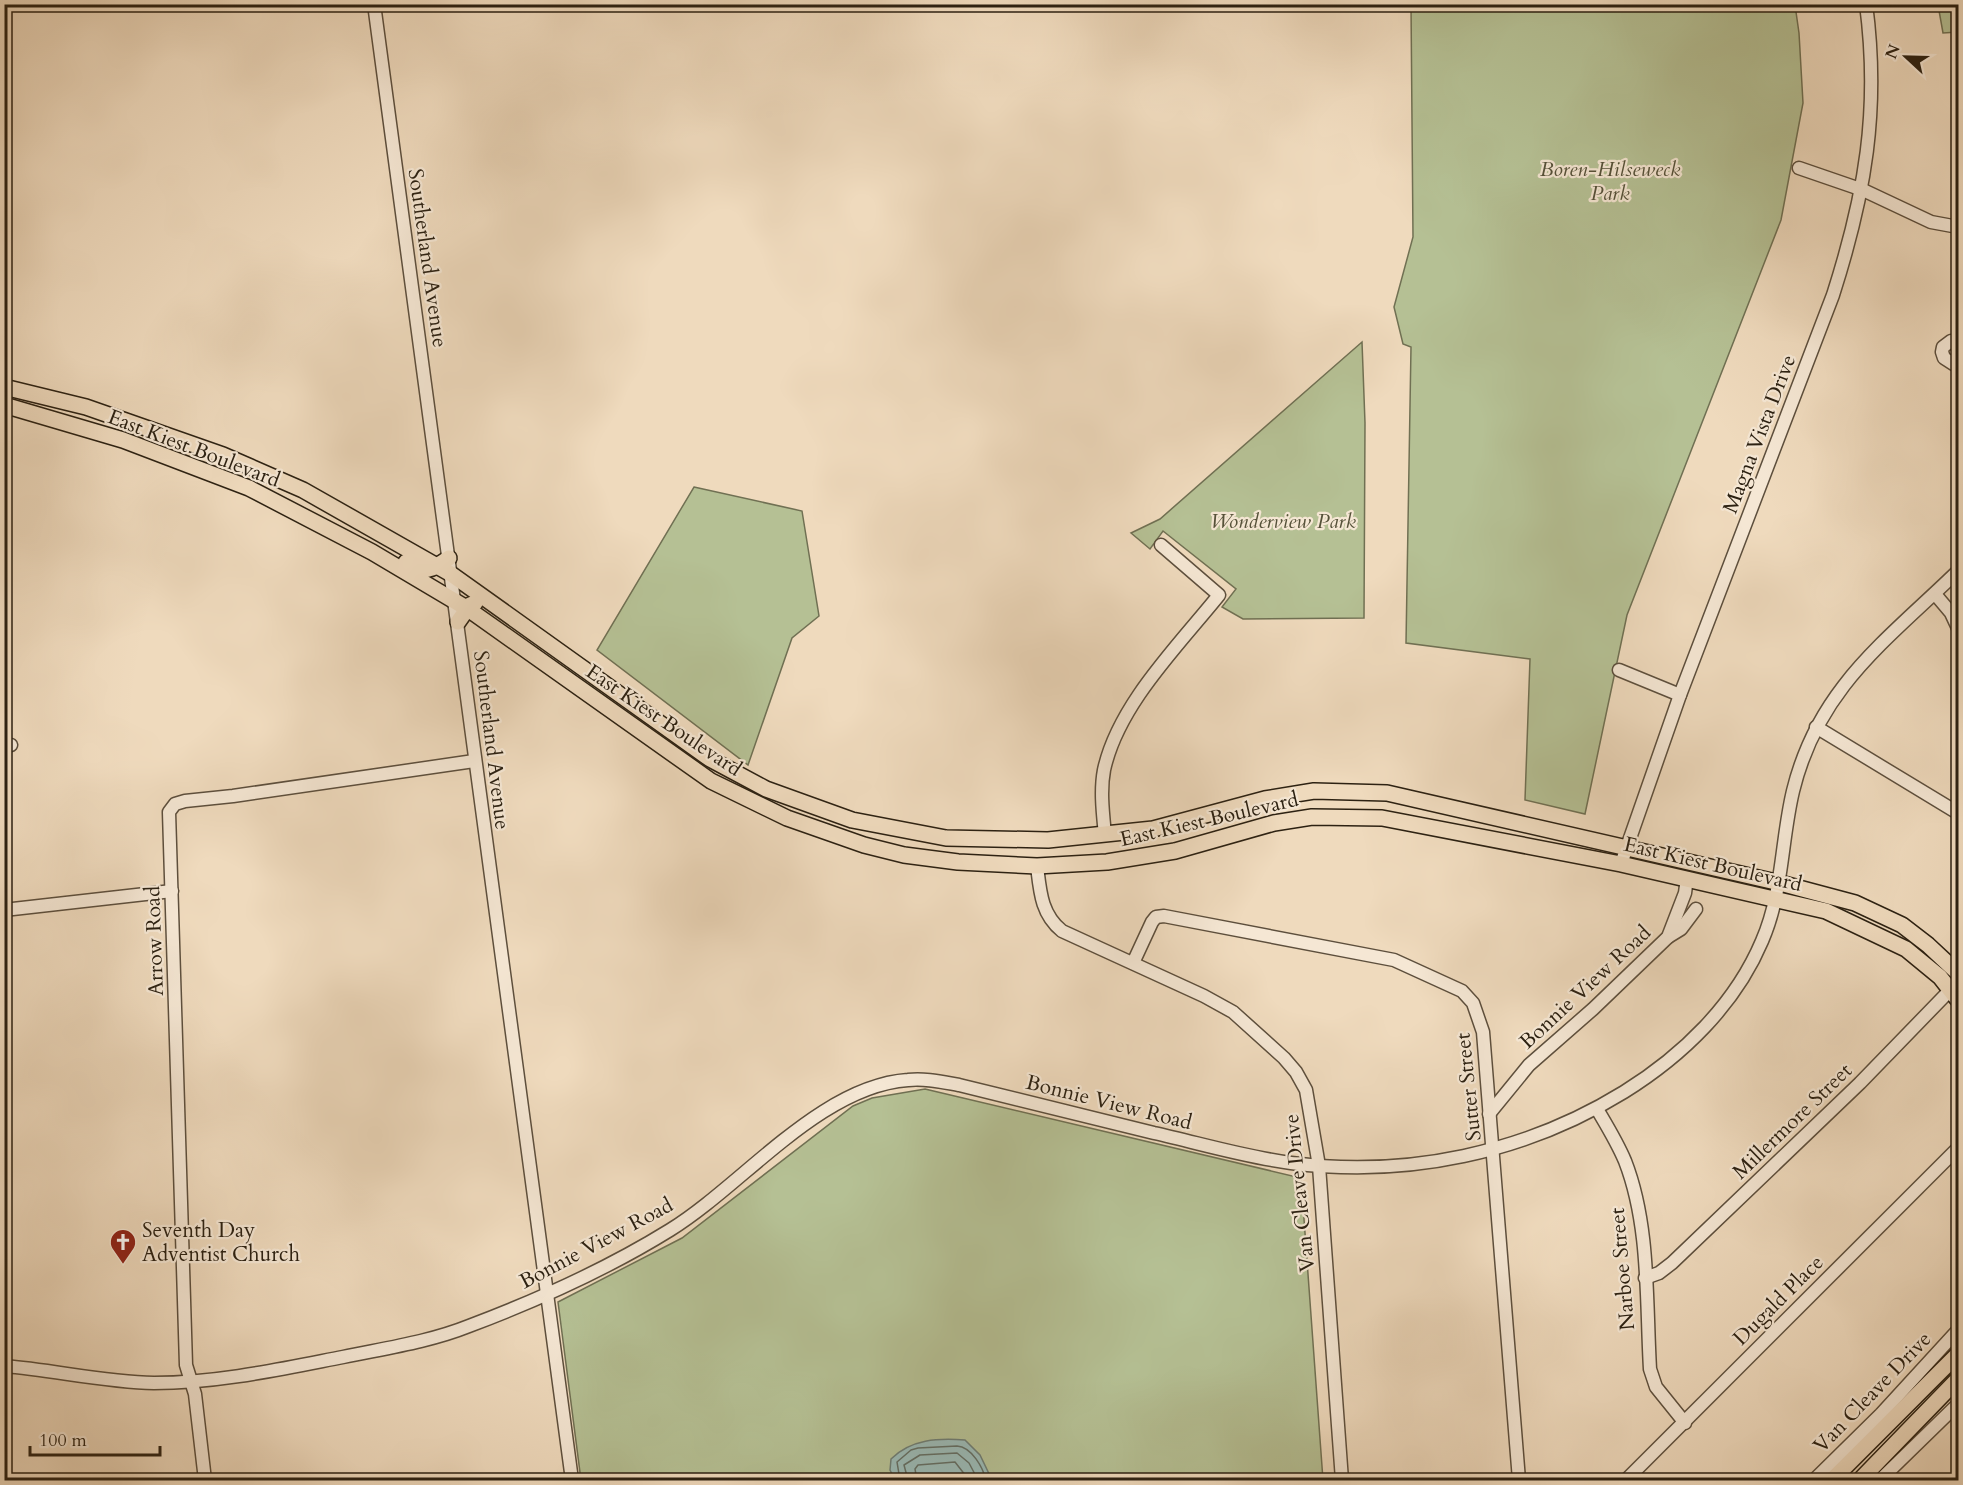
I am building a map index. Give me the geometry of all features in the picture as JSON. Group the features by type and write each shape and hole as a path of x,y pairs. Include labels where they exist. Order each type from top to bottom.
{"main road":[{"name":"East Kiest Boulevard","path":"4,387 86,407 150,429 223,455 303,490 443,562 451,574 710,759 766,789 852,820 946,838 1048,840 1154,829 1265,799 1342,790 1387,794 1436,803 1780,883 1870,909 1902,926 1929,945 1959,973"},
{"path":"21,409 26,391"},
{"name":"East Kiest Boulevard","path":"4,405 81,427 249,488 372,552 711,781 822,833 904,855 958,862 1037,866 1107,862 1175,851 1274,823 1312,817 1382,818 1687,878 1834,915 1888,939 1921,960 1956,990"},
{"path":"81,427 86,407"},
{"path":"145,449 150,429"},
{"path":"372,552 388,552 420,570 429,570 443,562"},
{"path":"460,611 476,603 508,623 528,629"},
{"path":"759,805 766,789"},
{"path":"1832,1480 1959,1354"},
{"path":"1860,1480 1959,1379"}],"street":[{"name":"Southerland Avenue","path":"374,4 443,562"},
{"name":"Magna Vista Drive","path":"1621,864 1680,695 1833,295 1863,190 1872,100 1866,4"},
{"path":"1799,168 1863,190 1931,222 1959,227"},
{"path":"1959,343 1951,341 1946,343 1942,352 1944,358 1959,367"},
{"path":"1105,835 1102,796 1104,771 1124,718 1219,595 1161,545"},
{"name":"Bonnie View Road","path":"4,1366 125,1381 192,1381 260,1374 425,1341 467,1328 547,1294 671,1230 828,1108 856,1092 886,1083 925,1079 959,1085 1248,1155 1319,1167 1385,1167 1494,1151 1565,1124 1596,1108 1672,1058 1734,992 1758,950 1776,899 1792,795 1815,727 1833,697 1858,666 1959,571"},
{"name":"Southerland Avenue","path":"451,574 460,611 474,761 572,1480"},
{"path":"1935,594 1951,613 1959,628"},
{"path":"1619,670 1680,695"},
{"path":"1815,727 1959,813"},
{"name":"Arrow Road","path":"205,1480 192,1381 186,1365 169,812 175,804 474,761"},
{"name":"Van Cleave Drive","path":"1037,866 1041,899 1053,924 1062,932 1133,963 1233,1012 1284,1058 1296,1072 1306,1090 1319,1167 1342,1480"},
{"name":"Bonnie View Road","path":"1489,1114 1529,1065 1593,1009 1668,937 1685,893 1687,878"},
{"path":"4,910 172,891"},
{"path":"1668,937 1681,929 1696,909"},
{"name":"Sutter Street","path":"1133,963 1152,922 1160,916 1369,955 1410,966 1456,988 1473,1003 1483,1032 1519,1480"},
{"name":"Millermore Street","path":"1645,1278 1659,1274 1672,1263 1956,990"},
{"name":"Narboe Street","path":"1596,1108 1618,1145 1633,1187 1642,1232 1650,1369 1656,1387 1685,1422"},
{"name":"Dugald Place","path":"1626,1480 1959,1148"},
{"name":"Van Cleave Drive","path":"1814,1480 1881,1414 1959,1330"},
{"path":"1880,1480 1959,1404"}],"green space":[{"name":"Boren-Hilseweck Park","path":"1411,5 1795,5 1803,103 1781,220 1627,615 1585,814 1525,800 1530,659 1406,643 1411,347 1403,344 1394,307 1413,237"},
{"path":"1938,5 1958,5 1958,32 1943,33"},
{"name":"Wonderview Park","path":"1362,342 1365,423 1364,618 1243,619 1222,607 1236,589 1163,531 1150,549 1131,533 1160,519"},
{"path":"694,487 802,511 819,616 792,638 748,765 597,650"},
{"path":"925,1089 1301,1178 1323,1480 581,1480 558,1302 682,1238 853,1106 872,1098"}],"water":[{"path":"965,1440 980,1455 992,1480 895,1480 890,1470 891,1459 907,1447 925,1441"}],"place":[{"name":"Seventh Day Adventist Church","path":"123,1265"}]}
